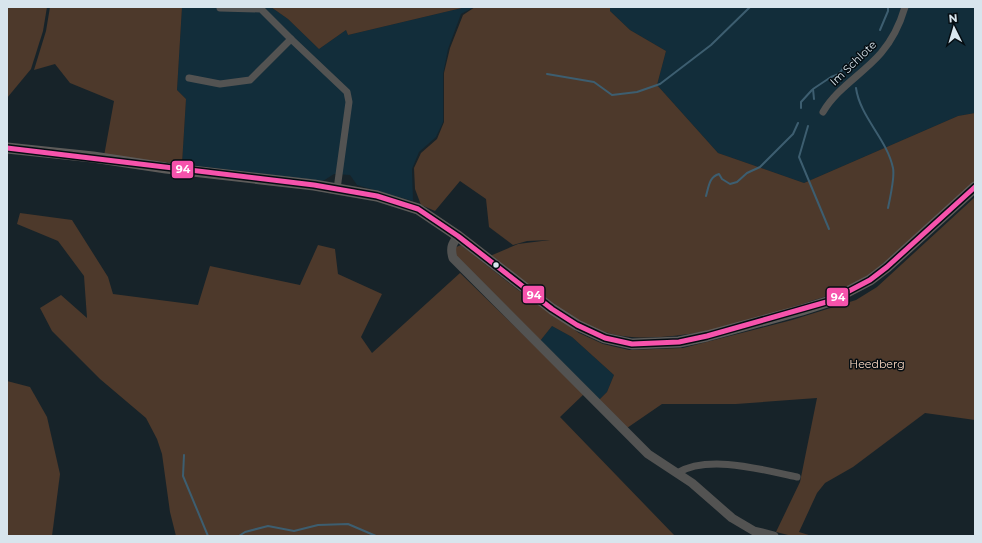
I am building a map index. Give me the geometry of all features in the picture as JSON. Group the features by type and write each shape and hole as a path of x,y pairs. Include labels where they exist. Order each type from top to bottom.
{"main road":[{"path":"7,148 283,180 377,196 418,209 458,236 552,309 588,331 632,344 679,342 733,330 802,310 853,290 887,267 975,187"}],"street":[{"name":"Im Schlote","path":"823,112 830,100 881,54 900,24 905,7"},
{"path":"220,8 261,9 347,92 350,102 337,189"},
{"path":"189,78 220,84 240,83 250,80 291,39"},
{"path":"458,236 451,245 453,258 648,454 692,483 732,518 755,533 774,536"},
{"path":"677,473 687,467 713,464 746,467 797,477"}],"shaded area":[{"path":"182,7 271,7 288,19 319,49 346,30 348,35 466,7 474,7 461,14 448,49 443,74 443,122 436,137 419,152 412,169 413,201 357,185 350,175 334,174 323,181 182,164 186,99 177,90"},
{"path":"610,7 975,7 975,113 958,116 804,183 718,153 657,85 666,51 630,30 610,11"},
{"path":"552,326 572,337 614,375 607,392 599,400 540,341"}],"green space":[{"path":"7,7 47,7 43,31 31,69 7,98"},
{"path":"50,7 182,7 177,90 186,99 182,164 104,156 114,101 70,83 55,64 34,70 46,31"},
{"path":"271,7 466,7 348,35 346,30 319,49 288,19"},
{"path":"475,7 610,7 610,11 630,30 666,51 657,85 718,153 804,183 958,116 975,113 975,181 883,264 851,286 836,293 736,325 678,336 650,338 625,336 602,331 587,325 558,308 490,256 518,244 550,240 527,241 513,245 489,227 486,199 460,181 435,211 421,205 415,189 414,168 421,153 437,139 444,122 444,73 450,48 463,15"},
{"name":"Heedberg","path":"975,197 975,420 925,413 853,467 825,483 817,493 799,532 812,536 792,536 776,532 800,482 817,398 736,404 662,404 627,428 599,400 607,392 614,375 572,337 552,326 540,341 456,258 454,248 461,245 518,290 579,333 603,344 629,350 683,348 792,320 856,300 877,287"},
{"path":"20,213 72,220 108,277 113,294 198,305 210,266 300,285 318,245 335,249 338,274 382,294 361,337 372,353 460,273 584,394 560,417 675,536 176,536 170,512 162,454 157,439 146,418 100,379 52,331 40,308 61,295 87,318 84,276 58,241 17,224"},
{"path":"7,381 30,387 47,417 60,474 52,536 7,536"}],"waterway":[{"path":"547,74 594,82 612,95 637,92 660,84 711,45 750,7"},
{"path":"880,30 888,11 888,7"},
{"path":"814,99 813,89 831,77 839,74 844,67 873,44"},
{"path":"847,65 849,71"},
{"path":"856,88 858,99 885,147 893,168 893,182 888,208"},
{"path":"801,108 801,102 812,90"},
{"path":"706,196 710,182 716,175 719,174 722,179 730,184 737,182 747,173 760,167 793,134 798,123"},
{"path":"808,126 799,157 829,229"},
{"path":"184,455 183,476 208,536"},
{"path":"239,536 245,532 268,526 294,531 318,525 348,524 376,536"}],"transit line":[{"name":"94","path":"7,148 314,185 377,196 418,209 458,236 552,309 577,325 605,338 632,344 679,342 707,336 830,301 870,280 887,267 975,187"}]}
